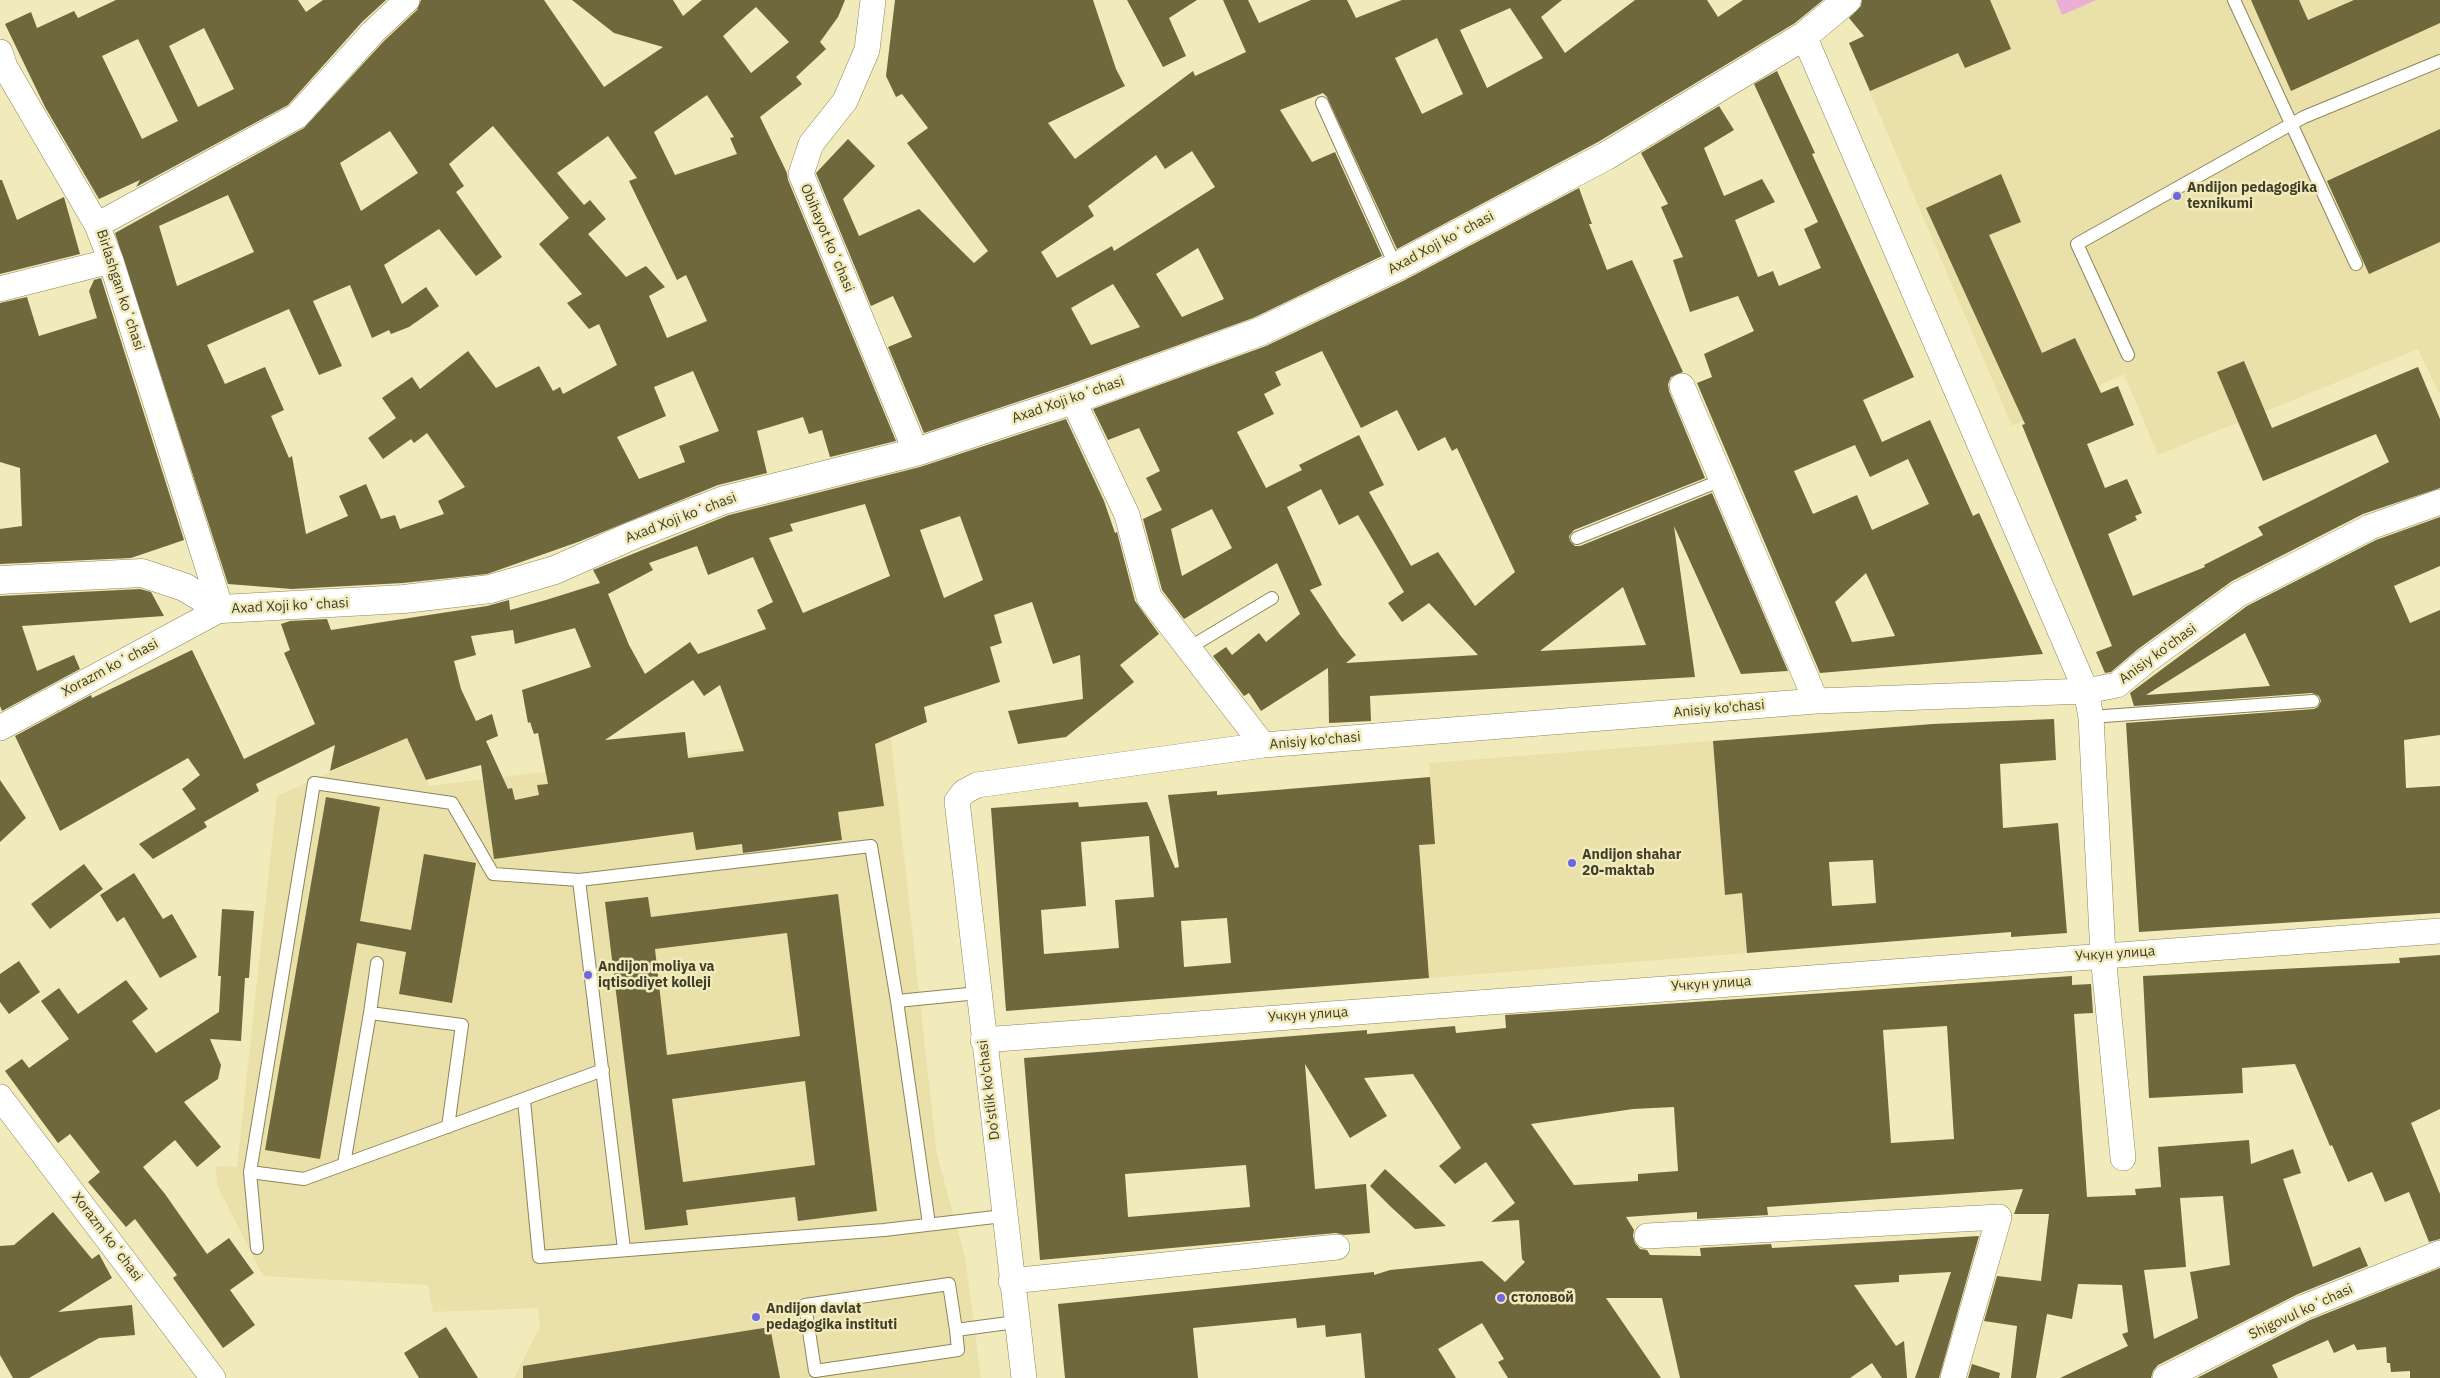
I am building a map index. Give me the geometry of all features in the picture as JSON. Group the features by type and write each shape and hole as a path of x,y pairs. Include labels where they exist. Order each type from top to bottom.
{"street":[{"name":"Birlashgan koʻchasi","path":"221,609 111,261 97,225 297,116 372,32 407,0"},
{"name":"Obihayot koʻchasi","path":"873,0 867,50 845,101 811,144 801,174 916,452"},
{"name":"Axad Xoji koʻchasi","path":"221,609 404,599 490,589 556,570 629,537 724,500 916,452 1073,400 1259,332 1396,267 1606,156 1804,36 1847,0"},
{"path":"1804,36 2086,691 2091,717 2103,955 2123,1158"},
{"path":"0,52 5,67 97,225"},
{"path":"0,289 111,261"},
{"path":"1682,386 1816,701"},
{"path":"1073,400 1127,515 1149,597 1187,649 1263,745"},
{"name":"Anisiy ko'chasi","path":"957,801 964,792 977,785 1263,745 1816,701 2086,691 2117,685 2146,661 2239,594 2370,527 2440,502"},
{"path":"0,580 142,573 184,587 221,609"},
{"name":"Xorazm koʻchasi","path":"0,728 221,609"},
{"name":"Do'stlik ko'chasi","path":"957,801 1003,1216 1024,1378"},
{"name":"Учкун улица","path":"983,1040 2440,931"},
{"name":"Xorazm koʻchasi","path":"0,1097 213,1378"},
{"path":"1647,1236 1999,1216 1953,1378"},
{"path":"1011,1281 1337,1247"},
{"name":"Shigovul koʻchasi","path":"2165,1378 2304,1308 2440,1253"}],"lane":[{"path":"2234,0 2356,264"},
{"path":"2128,355 2077,244 2291,124 2440,61"},
{"path":"1322,103 1396,267"},
{"path":"1577,538 1722,480"},
{"path":"1187,649 1272,598"},
{"path":"2091,717 2313,701"},
{"path":"257,1248 250,1172 314,783 452,803 493,874 579,880 871,846 897,1001 929,1224"},
{"path":"579,880 624,1249"},
{"path":"344,1164 377,963"},
{"path":"897,1001 978,993"},
{"path":"370,1013 462,1025 448,1127"},
{"path":"250,1172 304,1179 603,1070"},
{"path":"524,1100 539,1257 884,1230 1003,1216"},
{"path":"949,1284 956,1330 958,1350 815,1371 805,1305 949,1284"},
{"path":"956,1330 1016,1322"}],"shaded area":[{"name":"Andijon pedagogika texnikumi","path":"1936,0 2440,0 2440,395 2418,349 2158,455 2124,374 2012,426 1849,43 1937,4"},
{"path":"2056,0 2096,0 2062,15"},
{"name":"Andijon moliya va iqtisodiyet kolleji","path":"890,730 937,1155 965,1257 981,1378 514,1378 540,1327 538,1308 433,1312 428,1285 263,1276 217,1185 216,1166 237,1167 277,796 407,738 429,786"},
{"name":"Andijon shahar 20-maktab","path":"1713,741 1725,895 1742,893 1747,953 1429,978 1419,845 1435,844 1429,763"}],"building":[{"path":"116,0 298,0 306,12 323,0 386,0 362,22 288,105 136,187 140,180 99,199 45,107 5,24 31,12 37,28 74,11 78,18","holes":["204,28 234,89 198,107 169,46","138,39 178,121 142,139 102,56"]},
{"path":"421,0 544,0 604,87 663,47 614,33 572,0 673,0 683,16 702,0 845,0 838,17 820,42 826,49 796,77 802,84 760,117 787,173 788,180 896,441 830,457 822,430 809,434 803,417 757,431 767,473 718,485 578,542 487,574 403,583 292,589 228,584 115,233 304,128 383,42 417,10","holes":["756,7 789,42 751,73 723,36","707,95 734,137 730,138 737,154 675,175 654,132","493,126 569,218 539,244 582,294 567,303 589,329 599,324 617,365 563,394 560,387 553,391 539,366 496,388 468,351 420,389 412,377 382,398 396,418 368,438 383,459 411,439 414,443 427,433 465,487 438,501 444,514 400,529 395,515 381,519 366,484 339,496 348,516 306,534 292,456 289,458 271,416 284,410 265,367 225,384 207,345 289,309 319,375 342,366 313,301 350,285 372,338 389,330 391,334 409,327 439,306 426,287 402,304 384,265 439,229 476,276 502,257 456,192 464,186 449,164","390,131 418,173 361,211 340,163","608,136 637,178 629,181 677,280 686,275 707,321 667,338 649,296 665,287 646,266 626,277 588,234 606,219 590,200 584,205 557,173","228,195 254,252 177,286 159,226","693,371 719,431 679,446 685,462 639,479 617,437 666,416 654,387"]},
{"path":"895,0 1093,0 1116,69 1125,86 1048,123 1075,159 1193,71 1195,76 1246,52 1223,0 1248,0 1259,23 1311,0 1347,0 1356,18 1402,0 1562,0 1541,17 1565,53 1635,0 1707,0 1718,17 1743,0 1823,0 1795,23 1598,142 1397,249 1327,97 1323,93 1280,110 1312,162 1335,152 1382,256 1253,318 1068,385 924,433 888,347 912,337 893,296 871,306 816,173 848,139 875,166 843,199 859,236 919,209 974,263 988,251 907,143 928,128 902,94 896,97 886,76","holes":["1510,8 1543,58 1487,88 1460,30","1437,38 1463,94 1422,114 1395,58","1192,151 1215,187 1114,251 1112,246 1057,278 1041,252 1094,216 1088,206 1156,155 1165,169","1198,248 1224,299 1182,317 1156,274","1113,284 1140,327 1091,345 1071,308"]},
{"path":"1127,0 1197,0 1169,18 1186,56 1163,67"},
{"path":"1862,0 1990,0 2011,49 1965,68 1958,53 1870,91 1849,43 1864,36 1849,18 1861,6"},
{"path":"2251,0 2299,0 2308,20 2354,0 2440,0 2440,23 2291,91"},
{"path":"1777,71 1815,153 1812,154 1914,377 1863,400 1882,442 1930,420 1973,516 1979,513 2043,654 1820,673 1697,383 1712,377 1704,354 1754,331 1738,296 1690,312 1673,260 1683,257 1661,207 1668,204 1641,153 1719,106 1734,130 1704,148 1724,196 1762,179 1775,202 1735,220 1758,277 1773,271 1779,286 1821,268 1804,229 1818,222 1754,84","holes":["1855,445 1870,477 1908,459 1929,504 1872,530 1857,495 1813,514 1794,471","1866,573 1895,636 1852,642 1835,602"]},
{"path":"2440,129 2440,242 2369,274 2327,181"},
{"path":"2001,174 2021,222 1989,235 2042,353 2075,338 2101,393 2118,386 2134,425 2087,444 2105,488 2127,479 2142,513 2135,516 2137,520 2108,534 2133,596 2205,567 2204,565 2263,535 2258,527 2389,462 2376,434 2263,481 2217,372 2244,361 2272,428 2418,367 2440,419 2440,488 2363,514 2232,581 2138,649 2111,672 2105,673 2096,652 2112,646 2022,425 2025,424 1926,208"},
{"path":"0,180 2,180 17,220 64,197 80,254 0,274"},
{"path":"1579,188 1592,224 1589,224 1607,270 1632,260 1683,372 1671,377 1668,384 1669,391 1705,478 1574,530 1569,536 1570,541 1575,546 1580,546 1712,493 1788,671 1741,674 1674,526 1695,677 1370,696 1371,721 1329,723 1328,668 1261,711 1249,693 1244,696 1213,656 1226,647 1232,655 1259,633 1266,642 1300,614 1277,563 1184,619 1162,590 1143,519 1162,510 1146,478 1160,471 1139,428 1108,440 1093,409 1266,346 1403,281","holes":["1322,351 1361,428 1397,410 1418,451 1445,437 1452,451 1457,448 1515,572 1475,606 1438,552 1411,566 1369,492 1384,485 1359,435 1299,465 1302,470 1266,488 1237,432 1274,414 1264,394 1281,385 1275,372","1321,489 1339,525 1358,515 1404,592 1388,603 1402,622 1429,603 1478,655 1346,663 1356,655 1340,635 1310,590 1322,585 1287,507","1212,509 1232,548 1182,576 1171,529","1623,587 1646,645 1540,651"]},
{"path":"101,278 184,540 131,558 0,564 0,529 22,526 20,468 0,462 0,303 27,297 39,336 97,318 89,291 94,280"},
{"path":"1066,419 1104,501 1115,533 1117,532 1135,601 1159,634 1120,665 1134,682 1066,737 1018,744 1008,711 1083,699 1080,655 1053,664 1032,602 994,615 1002,643 990,647 1000,682 924,707 927,722 875,744 884,806 838,812 842,840 743,853 742,844 696,850 693,832 494,859 481,765 426,780 407,738 330,771 335,745 256,784 259,791 204,822 207,827 153,859 139,844 196,809 182,789 200,775 188,758 60,831 15,736 91,695 92,698 192,650 244,759 315,724 284,653 290,650 281,624 290,621 327,619 331,630 487,606 509,600 510,610 600,583 593,570 729,515 920,467","holes":["865,504 890,576 803,613 769,538 793,531 790,524","960,516 983,580 944,598 920,530","697,546 708,575 753,557 773,602 757,610 766,629 698,654 690,642 645,674 629,645 608,594 653,570 649,563","575,628 591,667 522,690 528,723 530,722 534,734 538,733 548,784 537,785 539,795 515,800 512,788 508,789 486,741 498,736 492,714 476,721 461,689 454,661 476,655 471,636 513,630 515,644","693,680 704,696 720,685 744,751 688,758 685,732 605,740"]},
{"path":"2440,517 2440,566 2394,586 2410,623 2440,610 2440,735 2404,740 2406,788 2440,786 2440,913 2139,932 2126,723 2314,709 2318,707 2321,701 2319,696 2312,693 2134,706 2130,693 2247,606 2376,540","holes":["2245,633 2270,686 2146,695"]},
{"path":"140,589 151,592 164,616 22,626 37,671 74,655 80,669 2,711 0,706 0,596"},
{"path":"2054,719 2056,760 2000,764 2003,828 2058,823 2067,933 2011,937 2011,932 1747,953 1742,893 1725,895 1713,741 1933,724","holes":["1873,860 1876,903 1832,906 1829,862"]},
{"path":"1430,777 1435,844 1419,845 1429,978 1006,1011 991,808 1078,802 1079,807 1147,802 1175,868 1179,867 1168,795 1217,791 1217,795","holes":["1149,836 1154,897 1115,900 1119,948 1044,954 1041,910 1086,906 1081,842","1227,918 1231,963 1184,967 1181,921"]},
{"path":"0,780 26,818 0,842"},
{"path":"326,797 380,807 360,921 411,930 424,854 476,863 452,1003 399,994 406,952 357,943 320,1159 265,1150"},
{"path":"84,864 103,889 50,929 31,904"},
{"path":"134,873 163,919 172,914 197,957 160,978 124,917 117,922 100,895"},
{"path":"838,894 877,1211 798,1221 795,1197 686,1210 688,1225 645,1230 605,902 648,897 651,917","holes":["787,933 800,1036 667,1055 655,949","805,1081 815,1165 683,1182 672,1099"]},
{"path":"222,909 254,911 249,978 245,978 241,1041 210,1039 221,1065 218,1079 184,1102 221,1147 197,1167 175,1140 143,1167 165,1194 207,1254 229,1238 254,1273 230,1290 255,1325 223,1348 173,1278 177,1275 135,1219 126,1227 88,1182 100,1172 70,1134 58,1143 5,1071 22,1059 29,1068 69,1039 41,1001 59,988 78,1014 126,980 148,1009 132,1021 156,1053 219,1012 221,976 218,976"},
{"path":"2440,955 2440,1109 2411,1123 2440,1194 2440,1239 2429,1242 2409,1192 2385,1202 2372,1172 2348,1182 2332,1145 2330,1146 2295,1064 2242,1068 2243,1093 2149,1098 2143,976 2400,963 2399,958"},
{"path":"19,961 40,992 9,1014 0,1002 0,974"},
{"path":"2072,976 2072,985 2091,984 2093,1013 2074,1014 2087,1197 2136,1195 2135,1189 2161,1187 2158,1147 2249,1140 2251,1164 2293,1149 2301,1173 2283,1179 2313,1267 2360,1247 2368,1266 2298,1294 2158,1365 2153,1371 2151,1378 2060,1378 2128,1346 2122,1334 2128,1332 2122,1285 2078,1284 2072,1319 2047,1314 2036,1378 2011,1378 2017,1326 1984,1321 1997,1276 2041,1281 2049,1214 2014,1214 2023,1189 1767,1207 1768,1215 1697,1219 1697,1212 1626,1217 1634,1230 1635,1243 1640,1249 1647,1250 1650,1255 1701,1256 1700,1248 1771,1244 1772,1248 1979,1236 1939,1378 1915,1378 1951,1272 1899,1275 1899,1282 1854,1285 1896,1346 1904,1341 1907,1378 1882,1378 1872,1363 1850,1378 1680,1378 1662,1298 1606,1298 1661,1378 1508,1378 1498,1362 1504,1359 1482,1323 1438,1349 1456,1378 1365,1378 1361,1333 1326,1337 1325,1325 1297,1328 1296,1318 1193,1328 1198,1378 1065,1378 1058,1304 1374,1272 1374,1275 1390,1270 1482,1261 1505,1282 1525,1262 1522,1259 1519,1220 1491,1222 1515,1203 1486,1162 1455,1184 1439,1166 1461,1148 1413,1074 1364,1078 1387,1116 1350,1138 1305,1064 1315,1189 1366,1184 1370,1233 1344,1235 1336,1233 1040,1260 1024,1058 1367,1030 1367,1034 1455,1026 1456,1033 1506,1028 1505,1015","holes":["1947,1026 1954,1139 1891,1143 1883,1030","1674,1107 1678,1171 1638,1174 1638,1181 1574,1185 1531,1124 1633,1109","1246,1165 1250,1207 1128,1217 1125,1174","2223,1196 2230,1265 2190,1272 2198,1318 2154,1339 2144,1270 2186,1267 2180,1198"]},
{"path":"1385,1169 1446,1226 1415,1229 1391,1207 1370,1186"},
{"path":"53,1212 92,1259 99,1254 112,1278 58,1312 132,1305 135,1335 99,1338 29,1378 13,1378 0,1355 0,1246 14,1245"},
{"path":"2440,1268 2440,1378 2410,1378 2410,1371 2391,1372 2390,1363 2387,1363 2386,1347 2357,1350 2354,1344 2334,1353 2328,1340 2272,1365 2278,1378 2197,1378 2310,1320"},
{"path":"446,1327 478,1378 419,1378 404,1353"},
{"path":"770,1327 780,1378 523,1378 523,1366"},
{"path":"1972,1364 2000,1373 1999,1378 1968,1378"}],"place":[{"name":"Andijon pedagogika texnikumi","path":"2177,196"},
{"name":"Andijon shahar 20-maktab","path":"1572,863"},
{"name":"Andijon moliya va iqtisodiyet kolleji","path":"588,975"},
{"name":"столовой","path":"1501,1298"},
{"name":"Andijon davlat pedagogika instituti","path":"756,1317"}]}
